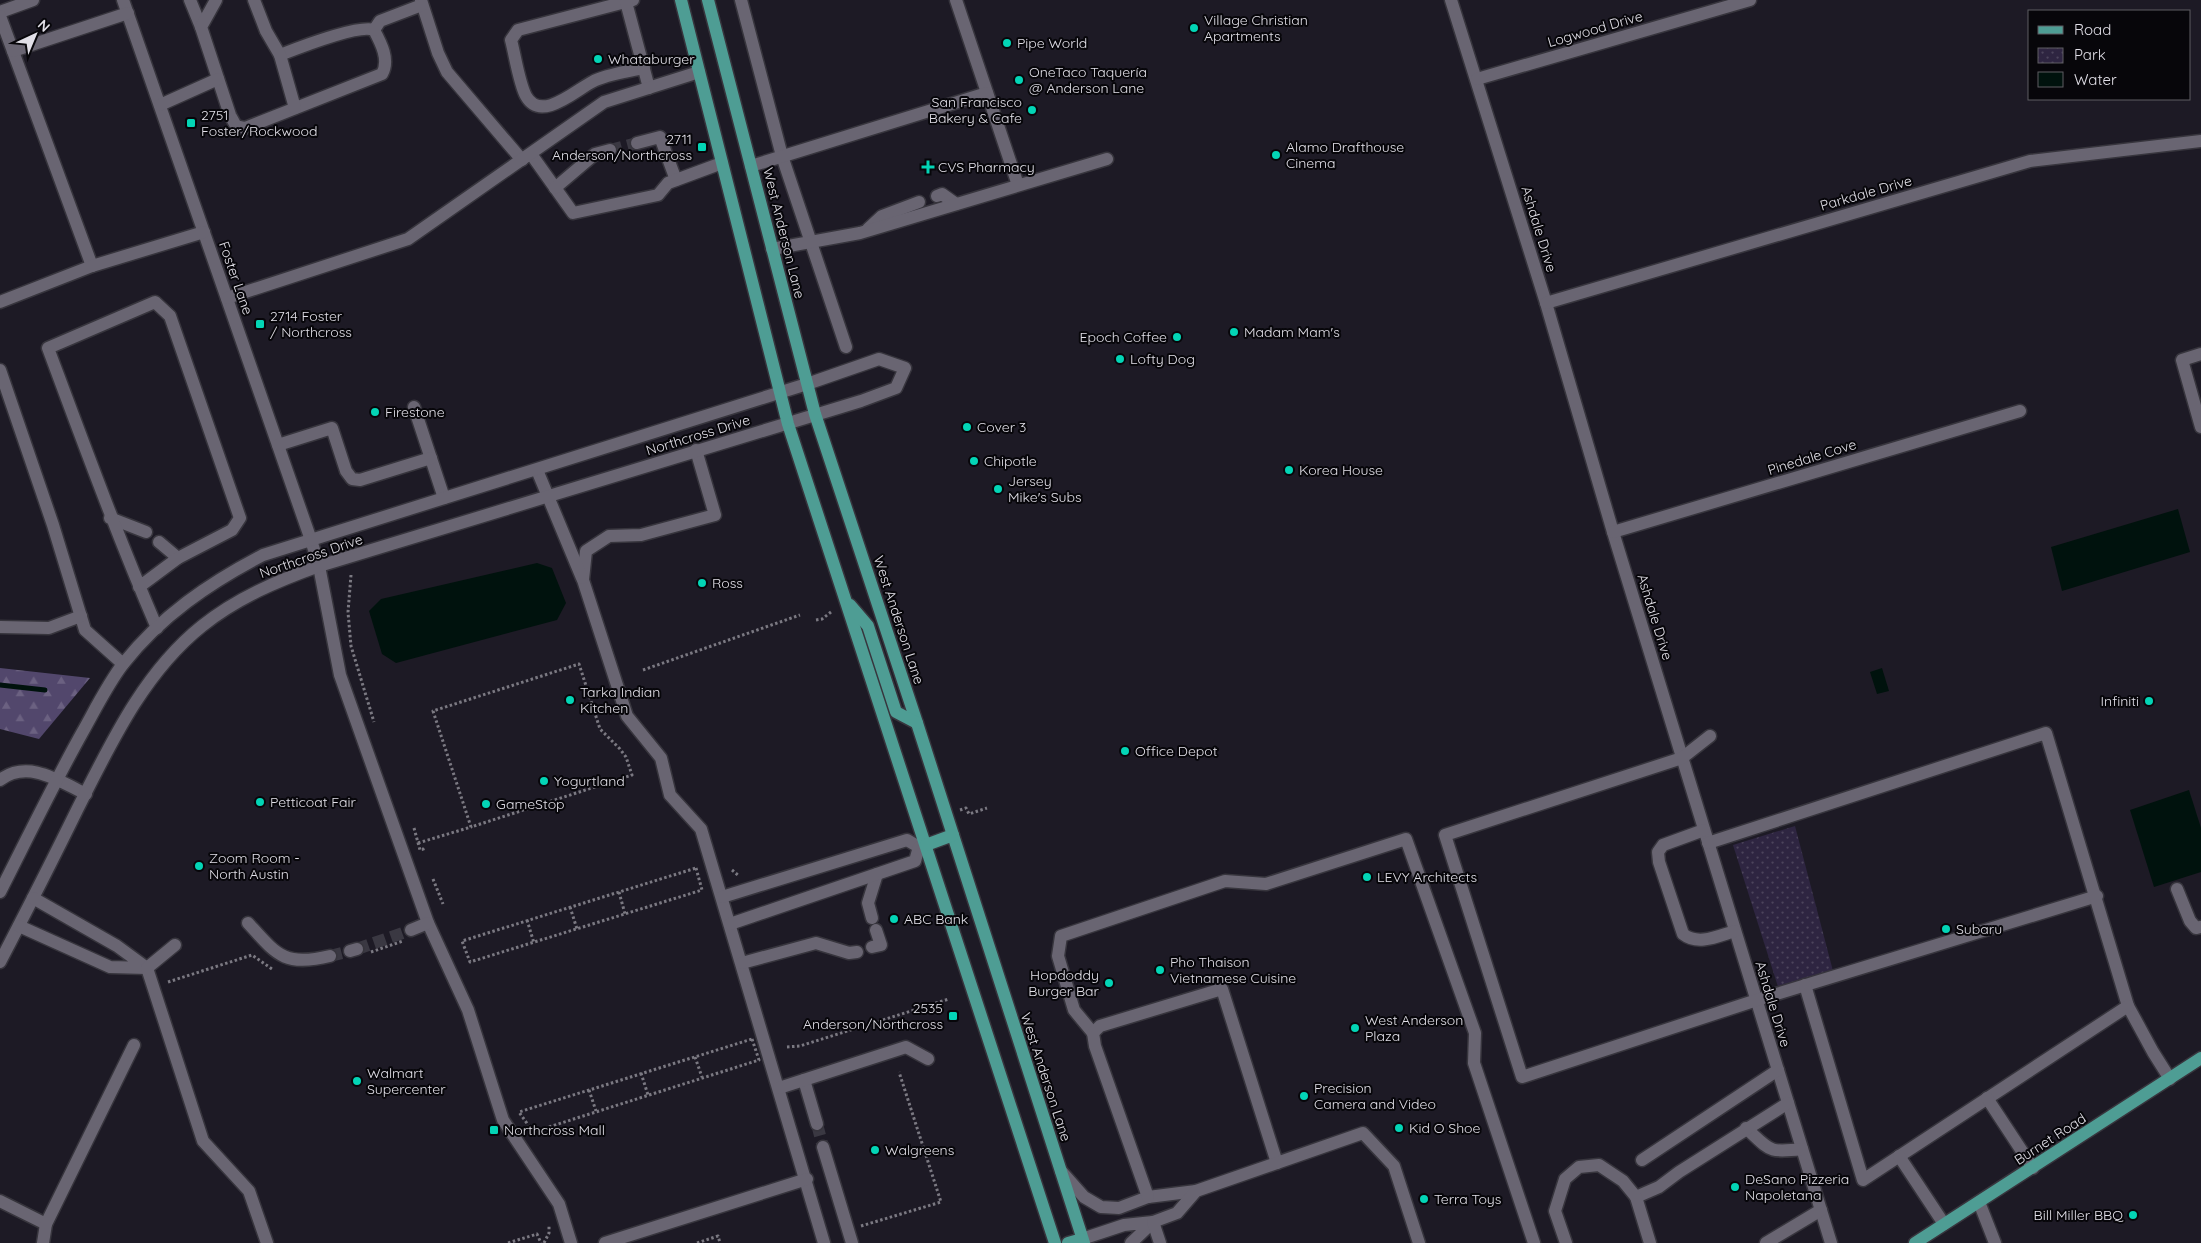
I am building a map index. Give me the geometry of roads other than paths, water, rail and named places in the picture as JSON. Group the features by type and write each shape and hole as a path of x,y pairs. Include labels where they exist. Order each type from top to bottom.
{"main road":[{"path":"681,0 788,424 846,601 922,846 1055,1243"},
{"name":"West Anderson Lane","path":"708,0 815,414 918,723 1083,1241"},
{"path":"846,601 868,626 896,712 918,723"},
{"path":"922,846 953,835"},
{"name":"Burnet Road","path":"1915,1243 2201,1058"},
{"path":"1068,1243 1083,1241"}],"street":[{"path":"0,12 33,0"},
{"name":"Foster Lane","path":"123,0 311,540 319,566 340,675 428,923 468,1010 503,1120 559,1204 571,1243"},
{"path":"190,0 201,27 230,115 236,126 245,128 382,74 385,68 383,48 374,30 369,28 348,32 280,55"},
{"path":"201,27 216,0"},
{"path":"254,0 266,31 280,55 296,108"},
{"path":"741,0 782,156 846,347"},
{"path":"956,0 1018,186"},
{"name":"Ashdale Drive","path":"1451,0 1546,303 1613,532 1831,1243"},
{"name":"Logwood Drive","path":"1477,79 1750,0"},
{"path":"374,30 380,21 422,2 438,53 447,72 555,188 573,213 658,195 668,183 722,164"},
{"path":"644,68 593,81 555,105 546,107 534,103 526,96 511,40 518,30 623,2 644,68 649,88"},
{"path":"13,52 128,13"},
{"path":"0,16 92,266"},
{"path":"227,298 408,240 604,102 699,72"},
{"path":"160,105 218,79"},
{"path":"751,166 987,93"},
{"path":"637,143 660,137 676,180"},
{"name":"Parkdale Drive","path":"1546,303 2030,161 2201,141"},
{"path":"555,188 595,154 610,150"},
{"path":"772,249 866,231 1106,159"},
{"path":"937,196 942,194 956,204"},
{"path":"866,231 882,216 919,202"},
{"path":"0,302 92,266 204,232"},
{"path":"140,587 178,558 232,530 240,518 170,316 155,302 48,348 110,518 157,628"},
{"path":"2201,354 2182,360 2201,426"},
{"name":"Northcross Drive","path":"0,962 106,754 150,681 185,640 238,600 276,582 319,566 861,401 896,388 905,368 879,359 807,384 537,470 263,555 224,576 183,604 123,664 109,685 57,780 1,889"},
{"path":"0,370 53,525 85,630 123,664"},
{"path":"414,407 444,498"},
{"name":"Pinedale Cove","path":"1613,532 2020,411"},
{"path":"278,445 332,428 346,471 352,479 360,480 431,458"},
{"path":"583,580 586,551 608,536 641,535 715,514 696,450"},
{"path":"537,470 583,580 627,716 661,758 670,795 702,829 807,1179 824,1243"},
{"path":"110,518 146,532"},
{"path":"160,542 178,558"},
{"path":"0,627 50,628 81,616"},
{"path":"1708,843 2046,733 2097,896 2128,1006 2170,1079"},
{"path":"1710,736 1682,758 1445,835 1522,1077 1757,1000 2097,896"},
{"path":"0,780 12,773 31,770 86,794"},
{"path":"1704,830 1663,845 1658,852 1659,862 1683,934 1691,940 1701,940 1735,931"},
{"path":"1148,1197 1095,1046 1094,1033 1074,1010 1058,956 1061,936 1225,881 1266,884 1406,839 1475,1033 1474,1063 1534,1243"},
{"path":"722,897 907,840 922,846 915,861 730,924"},
{"path":"872,948 880,945 868,903 877,874"},
{"path":"2177,889 2190,921 2196,928 2201,928"},
{"path":"33,898 117,946 147,968 203,1141 249,1191 267,1243"},
{"path":"248,923 278,954 297,961 308,962 330,956"},
{"path":"411,930 428,923"},
{"path":"19,926 110,968 147,968 175,945"},
{"path":"742,962 816,943 849,953 857,952"},
{"path":"1805,986 1863,1180 2128,1006"},
{"path":"1094,1033 1100,1026 1222,989 1277,1163"},
{"path":"43,1243 46,1224 134,1045"},
{"path":"779,1088 906,1047 928,1059"},
{"path":"1642,1160 1778,1070"},
{"path":"804,1080 817,1124"},
{"path":"1987,1098 2033,1168"},
{"path":"1636,1197 1659,1187 1746,1128 1788,1103"},
{"path":"1746,1128 1770,1150 1778,1152 1802,1149"},
{"path":"1061,1171 1084,1197 1101,1207 1119,1208 1148,1197 1196,1191 1363,1133 1394,1166 1419,1243"},
{"path":"823,1147 852,1243"},
{"path":"1899,1156 1944,1224"},
{"path":"1566,1243 1555,1211 1565,1179 1579,1167 1599,1165 1623,1181 1636,1197 1650,1243"},
{"path":"605,1243 807,1179"},
{"path":"1083,1241 1124,1225 1153,1222 1177,1213 1196,1191"},
{"path":"0,1201 46,1224"},
{"path":"1979,1202 1995,1243"},
{"path":"1766,1243 1821,1210"},
{"path":"1130,1243 1153,1222"},
{"path":"1153,1222 1160,1243"}],"water":[{"path":"2178,509 2190,552 2062,591 2051,547"},
{"path":"537,563 552,568 566,603 557,620 396,663 382,654 369,611 381,599"},
{"path":"1882,668 1889,691 1877,694 1870,672"},
{"path":"2189,790 2201,828 2201,872 2154,887 2130,810"}],"waterway":[{"path":"0,685 45,690"}],"tunnel":[{"path":"610,150 637,143"},
{"path":"357,949 411,930"},
{"path":"330,956 350,951"},
{"path":"817,1124 823,1147"}],"place":[{"name":"Village Christian Apartments","path":"1194,28"},
{"name":"Pipe World","path":"1007,43"},
{"name":"Whataburger","path":"598,59"},
{"name":"OneTaco Taquería @ Anderson Lane","path":"1019,80"},
{"name":"San Francisco Bakery & Cafe","path":"1032,110"},
{"name":"2751 Foster/Rockwood","path":"191,123"},
{"name":"2711 Anderson/Northcross","path":"702,147"},
{"name":"Alamo Drafthouse Cinema","path":"1276,155"},
{"name":"CVS Pharmacy","path":"928,167"},
{"name":"2714 Foster / Northcross","path":"260,324"},
{"name":"Madam Mam's","path":"1234,332"},
{"name":"Epoch Coffee","path":"1177,337"},
{"name":"Lofty Dog","path":"1120,359"},
{"name":"Firestone","path":"375,412"},
{"name":"Cover 3","path":"967,427"},
{"name":"Chipotle","path":"974,461"},
{"name":"Korea House","path":"1289,470"},
{"name":"Jersey Mike's Subs","path":"998,489"},
{"name":"Ross","path":"702,583"},
{"name":"Tarka Indian Kitchen","path":"570,700"},
{"name":"Infiniti","path":"2149,701"},
{"name":"Office Depot","path":"1125,751"},
{"name":"Yogurtland","path":"544,781"},
{"name":"Petticoat Fair","path":"260,802"},
{"name":"GameStop","path":"486,804"},
{"name":"Zoom Room - North Austin","path":"199,866"},
{"name":"LEVY Architects","path":"1367,877"},
{"name":"ABC Bank","path":"894,919"},
{"name":"Subaru","path":"1946,929"},
{"name":"Pho Thaison Vietnamese Cuisine","path":"1160,970"},
{"name":"Hopdoddy Burger Bar","path":"1109,983"},
{"name":"2535 Anderson/Northcross","path":"953,1016"},
{"name":"West Anderson Plaza","path":"1355,1028"},
{"name":"Walmart Supercenter","path":"357,1081"},
{"name":"Precision Camera and Video","path":"1304,1096"},
{"name":"Kid O Shoe","path":"1399,1128"},
{"name":"Northcross Mall","path":"494,1130"},
{"name":"Walgreens","path":"875,1150"},
{"name":"DeSano Pizzeria Napoletana","path":"1735,1187"},
{"name":"Terra Toys","path":"1424,1199"},
{"name":"Bill Miller BBQ","path":"2133,1215"}]}
